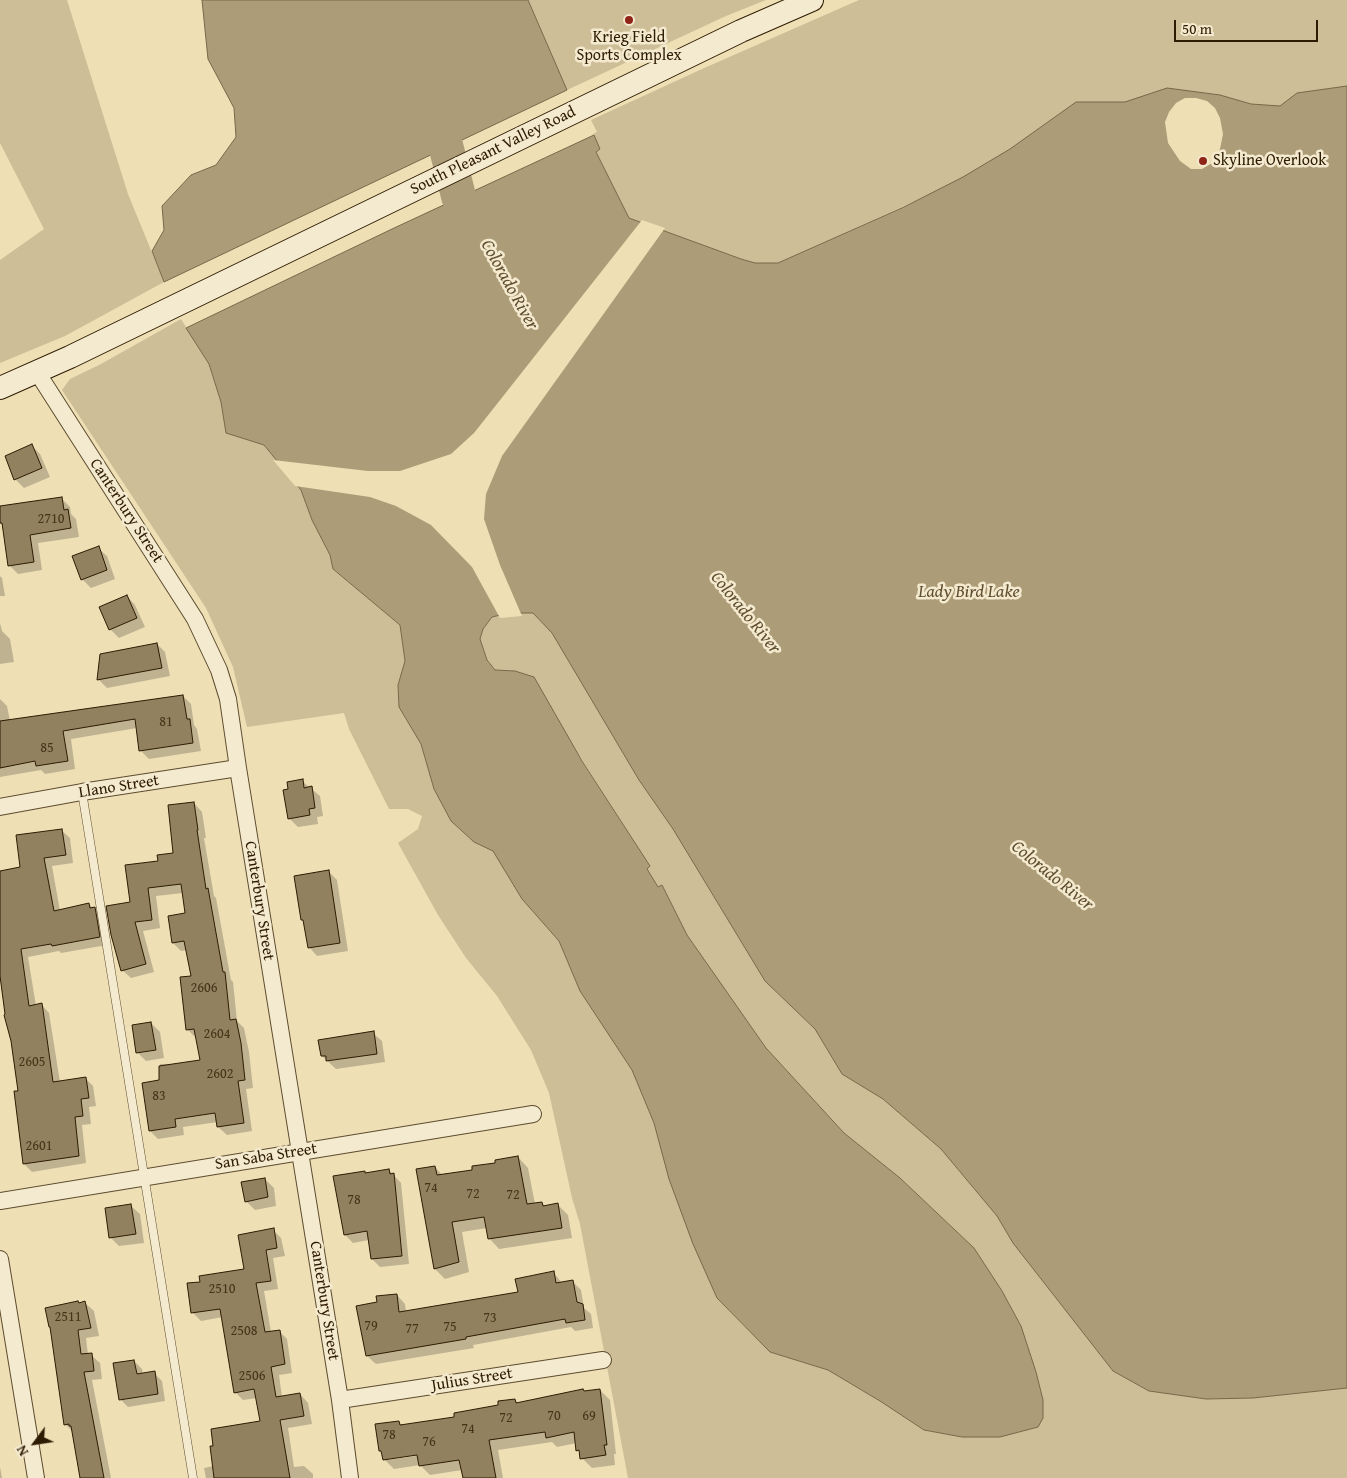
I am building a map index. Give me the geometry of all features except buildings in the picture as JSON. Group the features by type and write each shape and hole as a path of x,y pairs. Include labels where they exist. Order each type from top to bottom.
{"main road":[{"name":"South Pleasant Valley Road","path":"0,388 37,372 741,31 812,0"}],"street":[{"name":"Canterbury Street","path":"37,372 195,619 210,647 228,699 340,1400 350,1478"},
{"name":"Llano Street","path":"0,807 82,792 238,768"},
{"name":"San Saba Street","path":"0,1201 533,1114"},
{"path":"0,1259 36,1478"},
{"name":"Julius Street","path":"340,1400 603,1360"}],"lane":[{"path":"82,792 193,1478"}],"shaded area":[{"path":"0,0 67,0 128,194 164,282 65,336 0,363 0,260 44,229 0,143"},
{"path":"528,0 766,0 726,16 567,90"},
{"path":"859,0 1347,0 1347,96 1015,156 778,263 755,263 741,259 627,217 596,152 600,149 593,134 597,132 591,120"},
{"path":"181,319 209,364 221,402 226,433 264,445 301,490 312,520 330,555 333,569 400,625 405,661 398,685 399,707 421,744 434,789 451,821 474,842 493,850 522,899 559,941 580,991 632,1070 654,1123 717,1298 770,1352 828,1370 924,1430 962,1437 1021,1326 1002,1291 974,1248 900,1178 844,1133 766,1048 687,935 662,885 658,888 647,869 650,866 568,738 515,671 495,670 487,660 480,639 483,629 492,617 509,613 533,613 552,633 639,780 673,829 765,981 815,1029 842,1074 883,1099 941,1149 997,1216 1012,1241 1113,1371 1149,1391 1206,1399 1253,1398 1347,1388 1347,1478 628,1478 580,1224 572,1198 549,1093 531,1050 497,996 466,958 438,915 398,843 418,829 422,816 408,809 389,809 349,729 344,713 247,727 233,667 206,608 62,390 70,379 101,364"}],"water":[{"path":"202,0 528,0 567,90 164,282 152,251 164,230 162,206 191,175 216,165 236,137 234,108 208,59"},
{"name":"Lady Bird Lake","path":"1347,86 1347,1388 1253,1398 1206,1399 1149,1391 1113,1371 1013,1243 997,1216 941,1149 883,1099 842,1074 815,1029 765,981 673,829 639,780 552,633 533,613 509,613 492,617 483,629 480,639 487,660 495,670 515,671 534,677 582,761 650,866 647,869 658,887 662,885 687,935 766,1048 844,1133 900,1178 974,1248 1002,1291 1021,1326 1036,1372 1043,1400 1043,1418 1038,1427 1000,1437 962,1437 924,1430 828,1370 770,1352 717,1298 693,1244 669,1179 654,1123 632,1070 580,991 559,941 522,899 493,851 474,842 451,821 434,789 421,744 399,707 398,685 405,661 400,625 333,569 330,555 312,520 301,490 264,445 226,433 221,402 209,364 186,328 594,135 600,149 596,152 629,218 741,259 755,263 778,263 904,207 963,177 1010,149 1076,102 1125,102 1167,88 1220,95 1251,104 1280,106 1297,93"}],"pier":[{"path":"1185,98 1207,101 1215,108 1220,118 1223,134 1220,149 1214,162 1202,169 1191,169 1180,161 1168,143 1165,122 1169,112 1176,103"},
{"path":"642,220 665,228 502,456 486,494 484,519 500,565 522,616 500,618 472,567 431,525 396,506 370,497 295,486 273,460 368,471 400,471 451,454 474,433"}],"waterway":[{"name":"Colorado River","path":"434,100 459,198 482,238"}],"place":[{"name":"Krieg Field Sports Complex","path":"629,20"},
{"name":"Skyline Overlook","path":"1203,161"}]}
